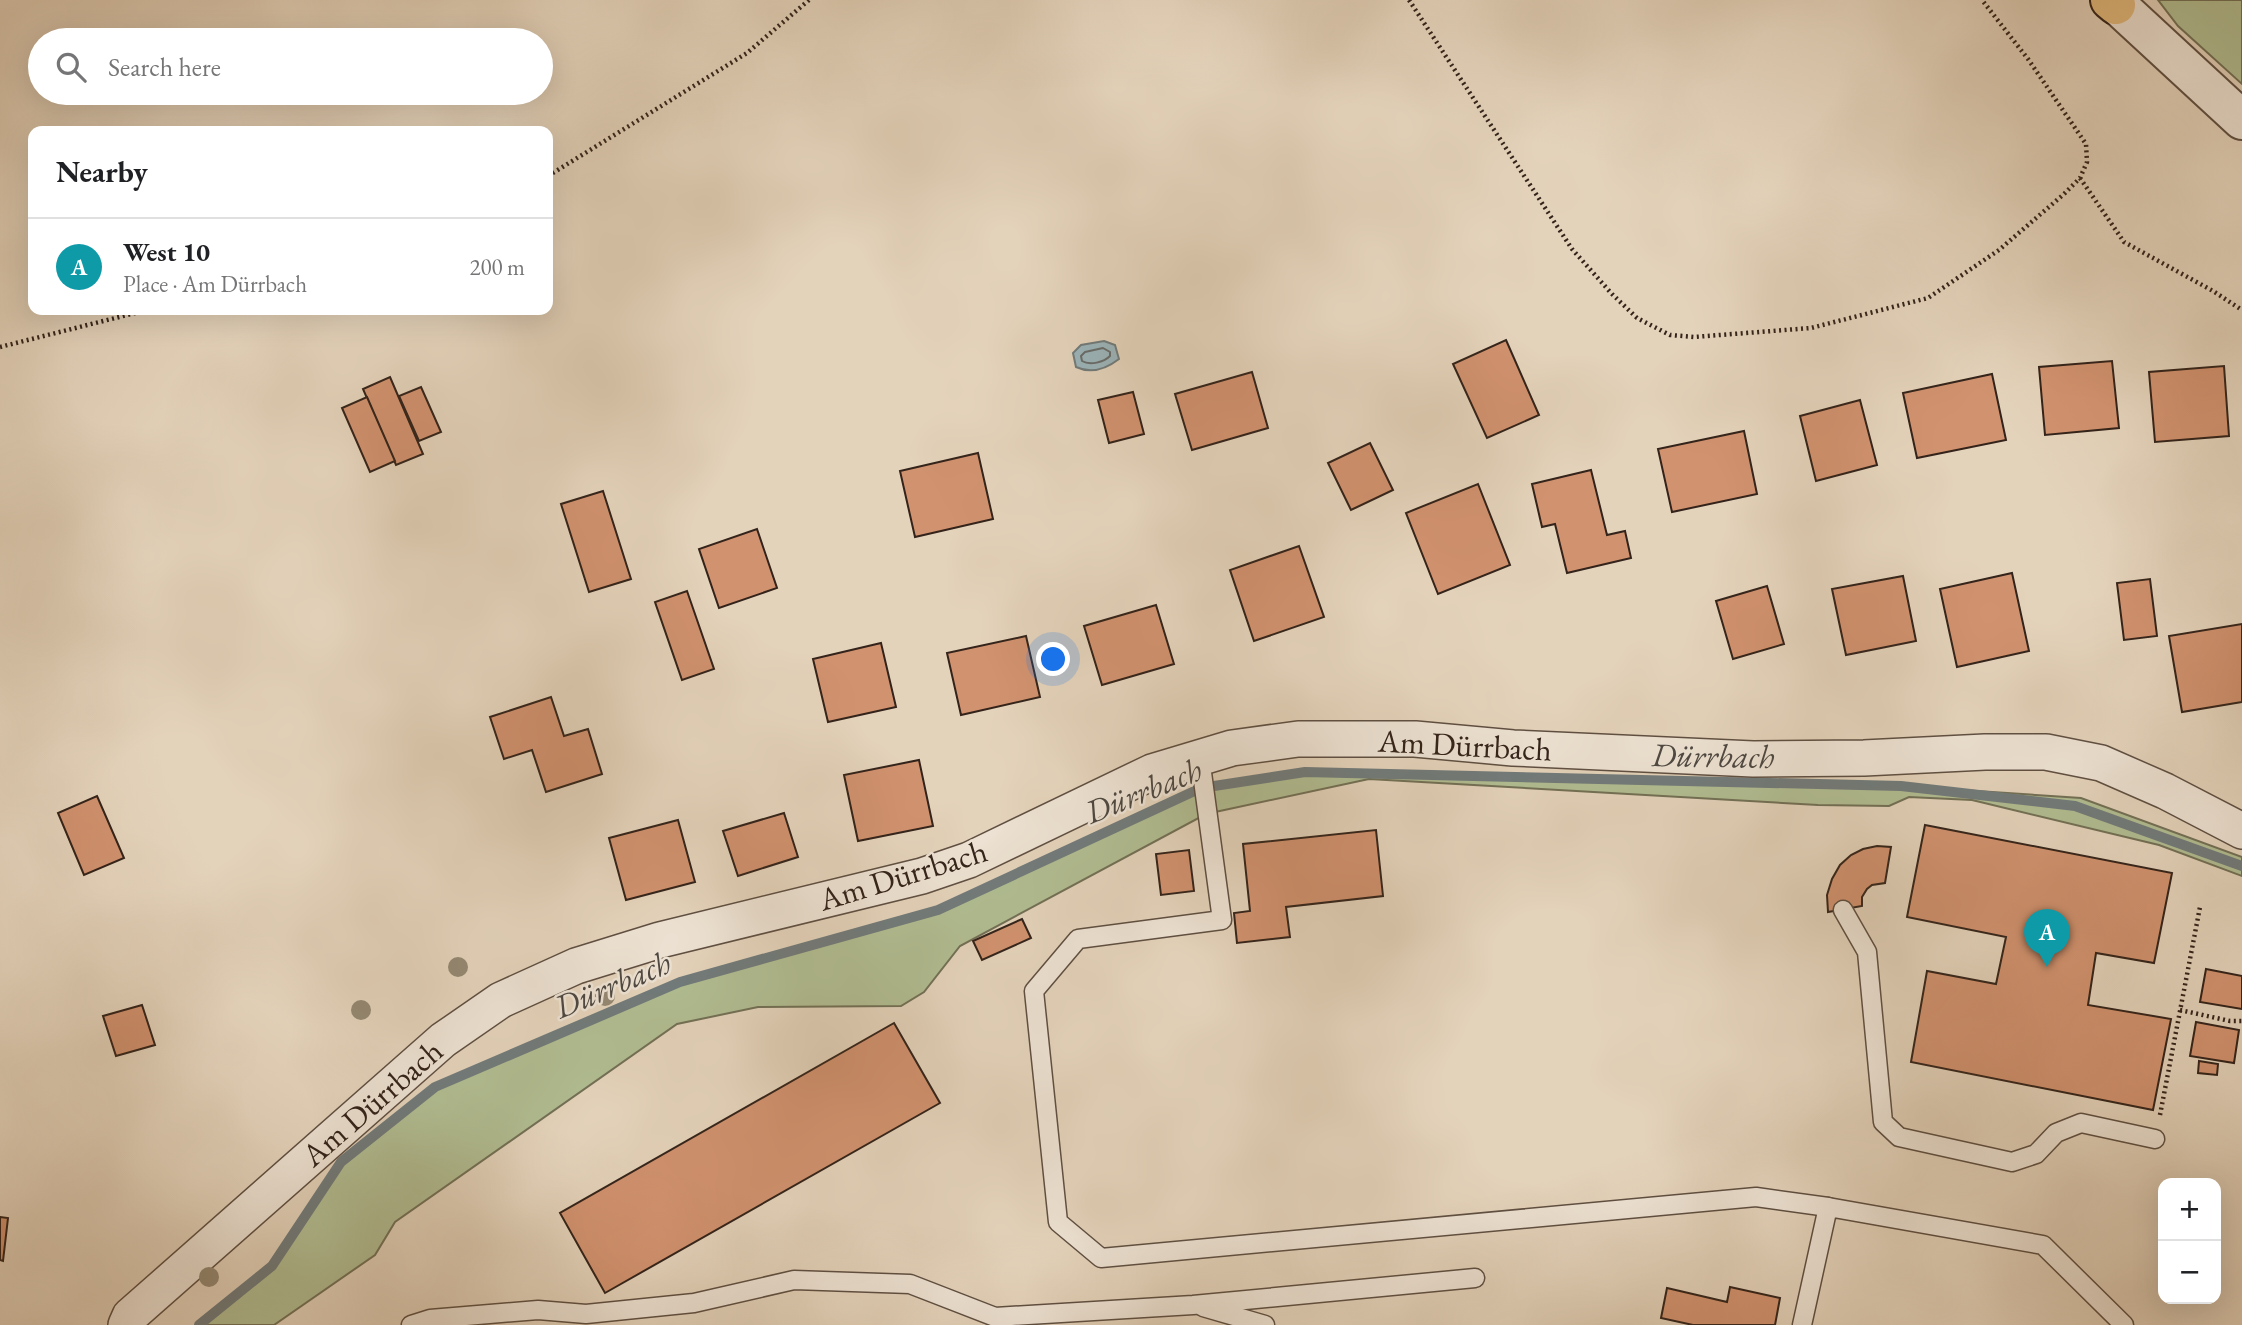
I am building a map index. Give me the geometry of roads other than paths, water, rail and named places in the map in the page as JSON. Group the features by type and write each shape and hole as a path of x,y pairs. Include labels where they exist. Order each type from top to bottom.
{"street":[{"path":"2113,2 2242,120"},
{"name":"Am Dürrbach","path":"126,1325 130,1316 434,1048 501,1000 576,966 660,940 922,876 969,860 1152,772 1232,748 1298,739 1415,739 1513,748 1753,759 2046,752 2101,764 2165,791 2242,831"}],"lane":[{"path":"1200,758 1222,920 1078,939 1034,991 1058,1222 1101,1258 1756,1197 2043,1245 2124,1325"},
{"path":"1843,910 1867,952 1883,1122 1899,1137 2012,1162 2036,1154 2056,1133 2081,1123 2155,1139"},
{"path":"1802,1325 1828,1207"},
{"path":"411,1325 430,1319 538,1310 586,1314 694,1303 794,1280 910,1284 995,1317 1193,1305 1475,1278"},
{"path":"1193,1305 1265,1325"}],"water":[{"path":"1104,341 1115,345 1119,359 1098,369 1076,367 1073,353 1081,345"}],"waterway":[{"name":"Dürrbach","path":"199,1325 272,1266 341,1162 435,1087 680,982 938,910 1201,788 1305,772 1901,786 2075,806 2242,866"}],"place":[{"name":"West 10","path":"2047,967"}]}
